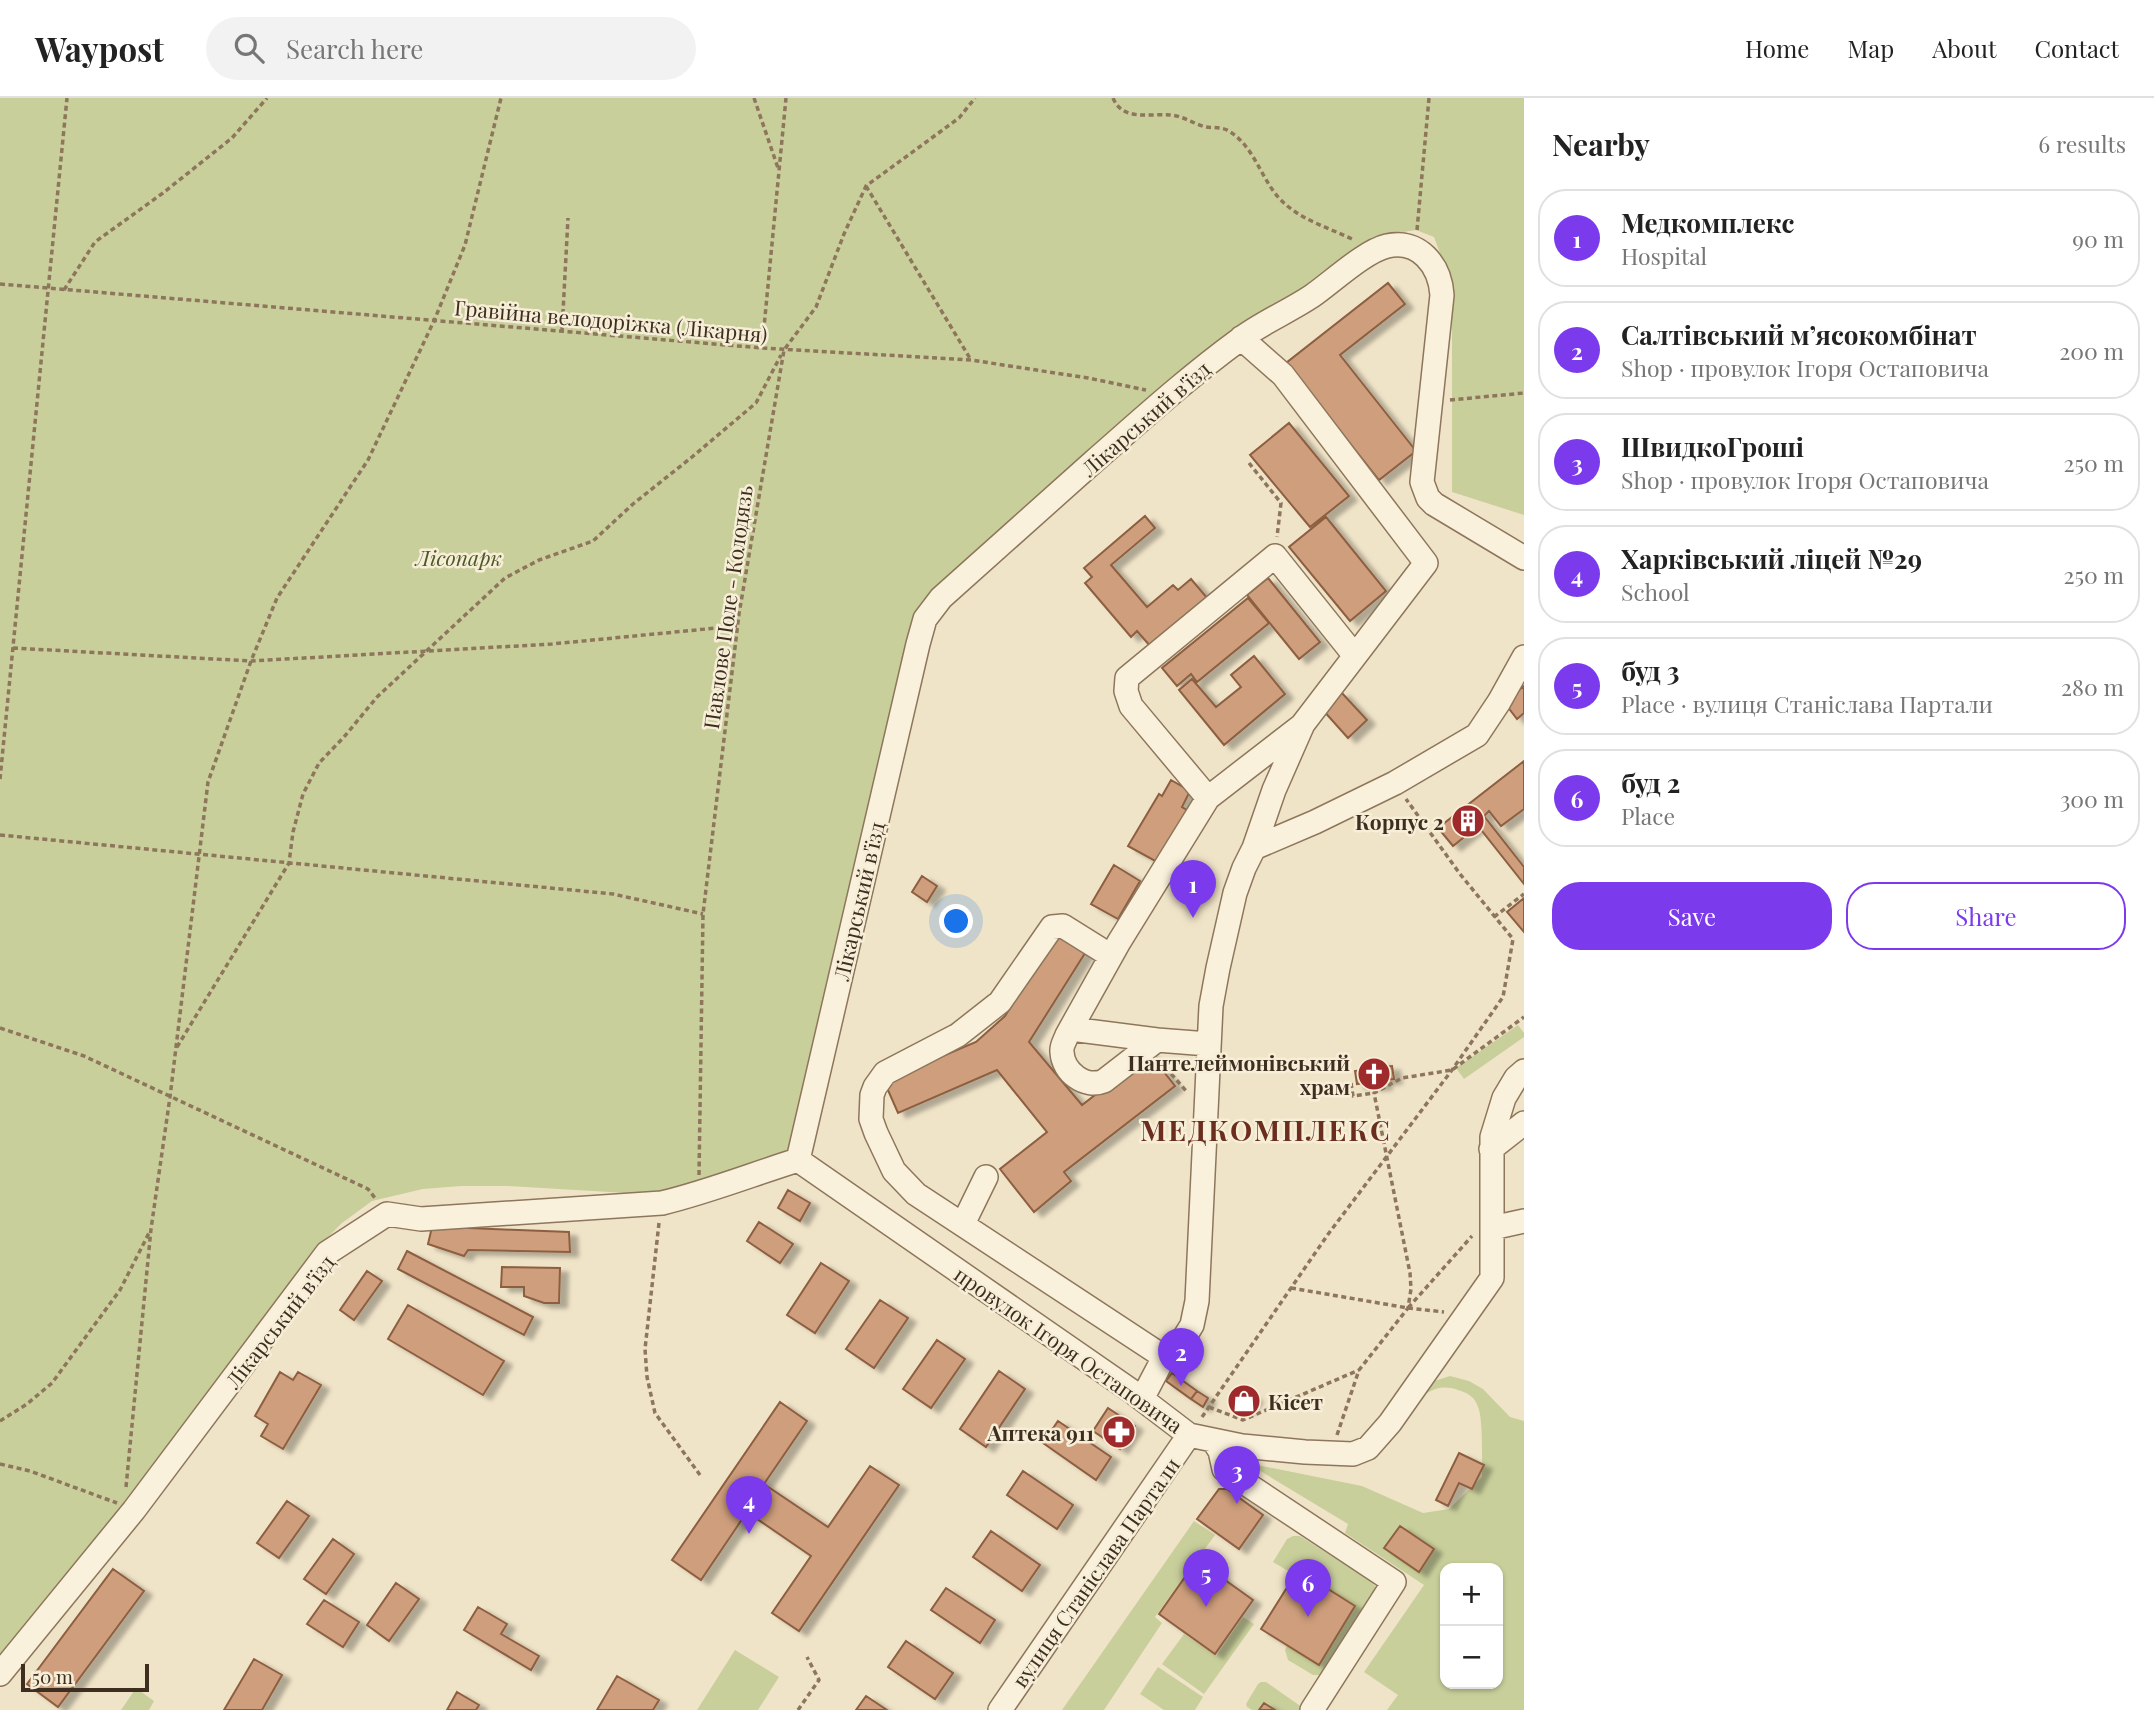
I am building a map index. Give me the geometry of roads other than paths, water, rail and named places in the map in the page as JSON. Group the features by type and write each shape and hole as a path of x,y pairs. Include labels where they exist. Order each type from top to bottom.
{"street":[{"name":"Лікарський в'їзд","path":"0,1674 130,1500 327,1253 387,1214 421,1219 662,1203 699,1195 798,1160 925,619 941,598 1168,395 1241,338 1310,297 1374,251 1387,246 1402,246 1415,249 1427,257 1436,268 1442,295 1422,482 1428,498 1434,504 1524,558"},
{"path":"1142,1399 1164,1357 1184,1338 1192,1325 1197,1301 1211,1006 1226,932 1244,868 1303,724 1426,563 1283,375 1241,338"},
{"path":"1208,797 1132,706 1126,691 1127,678 1275,556 1355,656"},
{"path":"1254,848 1395,783 1477,735 1524,657"},
{"path":"1499,702 1524,682"},
{"path":"1152,1044 1104,1081 1092,1083 1082,1081 1074,1075 1064,1060 1062,1047 1111,956 1208,797 1303,724"},
{"path":"1111,956 1063,926 1052,927 1000,1002 958,1035 885,1073 875,1087 871,1118 894,1171 916,1194 1164,1357"},
{"path":"1071,1029 1152,1044 1208,1045"},
{"path":"1524,1071 1516,1078 1504,1098 1491,1149 1492,1221 1524,1221"},
{"path":"1491,1149 1524,1123"},
{"name":"провулок Ігоря Остаповича","path":"798,1160 1142,1399 1189,1435 1242,1446 1331,1454 1361,1452 1374,1443 1492,1278 1492,1221"},
{"path":"962,1224 986,1177"},
{"name":"вулиця Станіслава Партали","path":"1000,1710 1189,1435"},
{"path":"1213,1440 1220,1451 1224,1469 1394,1582 1312,1710"}],"place":[{"name":"Корпус 2","path":"1468,821"},
{"name":"Медкомплекс","path":"1193,918"},
{"name":"Пантелеймонівський храм","path":"1374,1074"},
{"name":"Салтівський мʼясокомбінат","path":"1181,1386"},
{"name":"Кісет","path":"1244,1401"},
{"name":"Аптека 911","path":"1119,1432"},
{"name":"ШвидкоГроші","path":"1237,1504"},
{"name":"Харківський ліцей №29","path":"749,1534"},
{"name":"буд 3","path":"1206,1607"},
{"name":"буд 2","path":"1308,1617"}],"district":[{"name":"МЕДКОМПЛЕКС","path":"1266,1129"}],"park label":[{"name":"Лісопарк","path":"459,557"}]}
